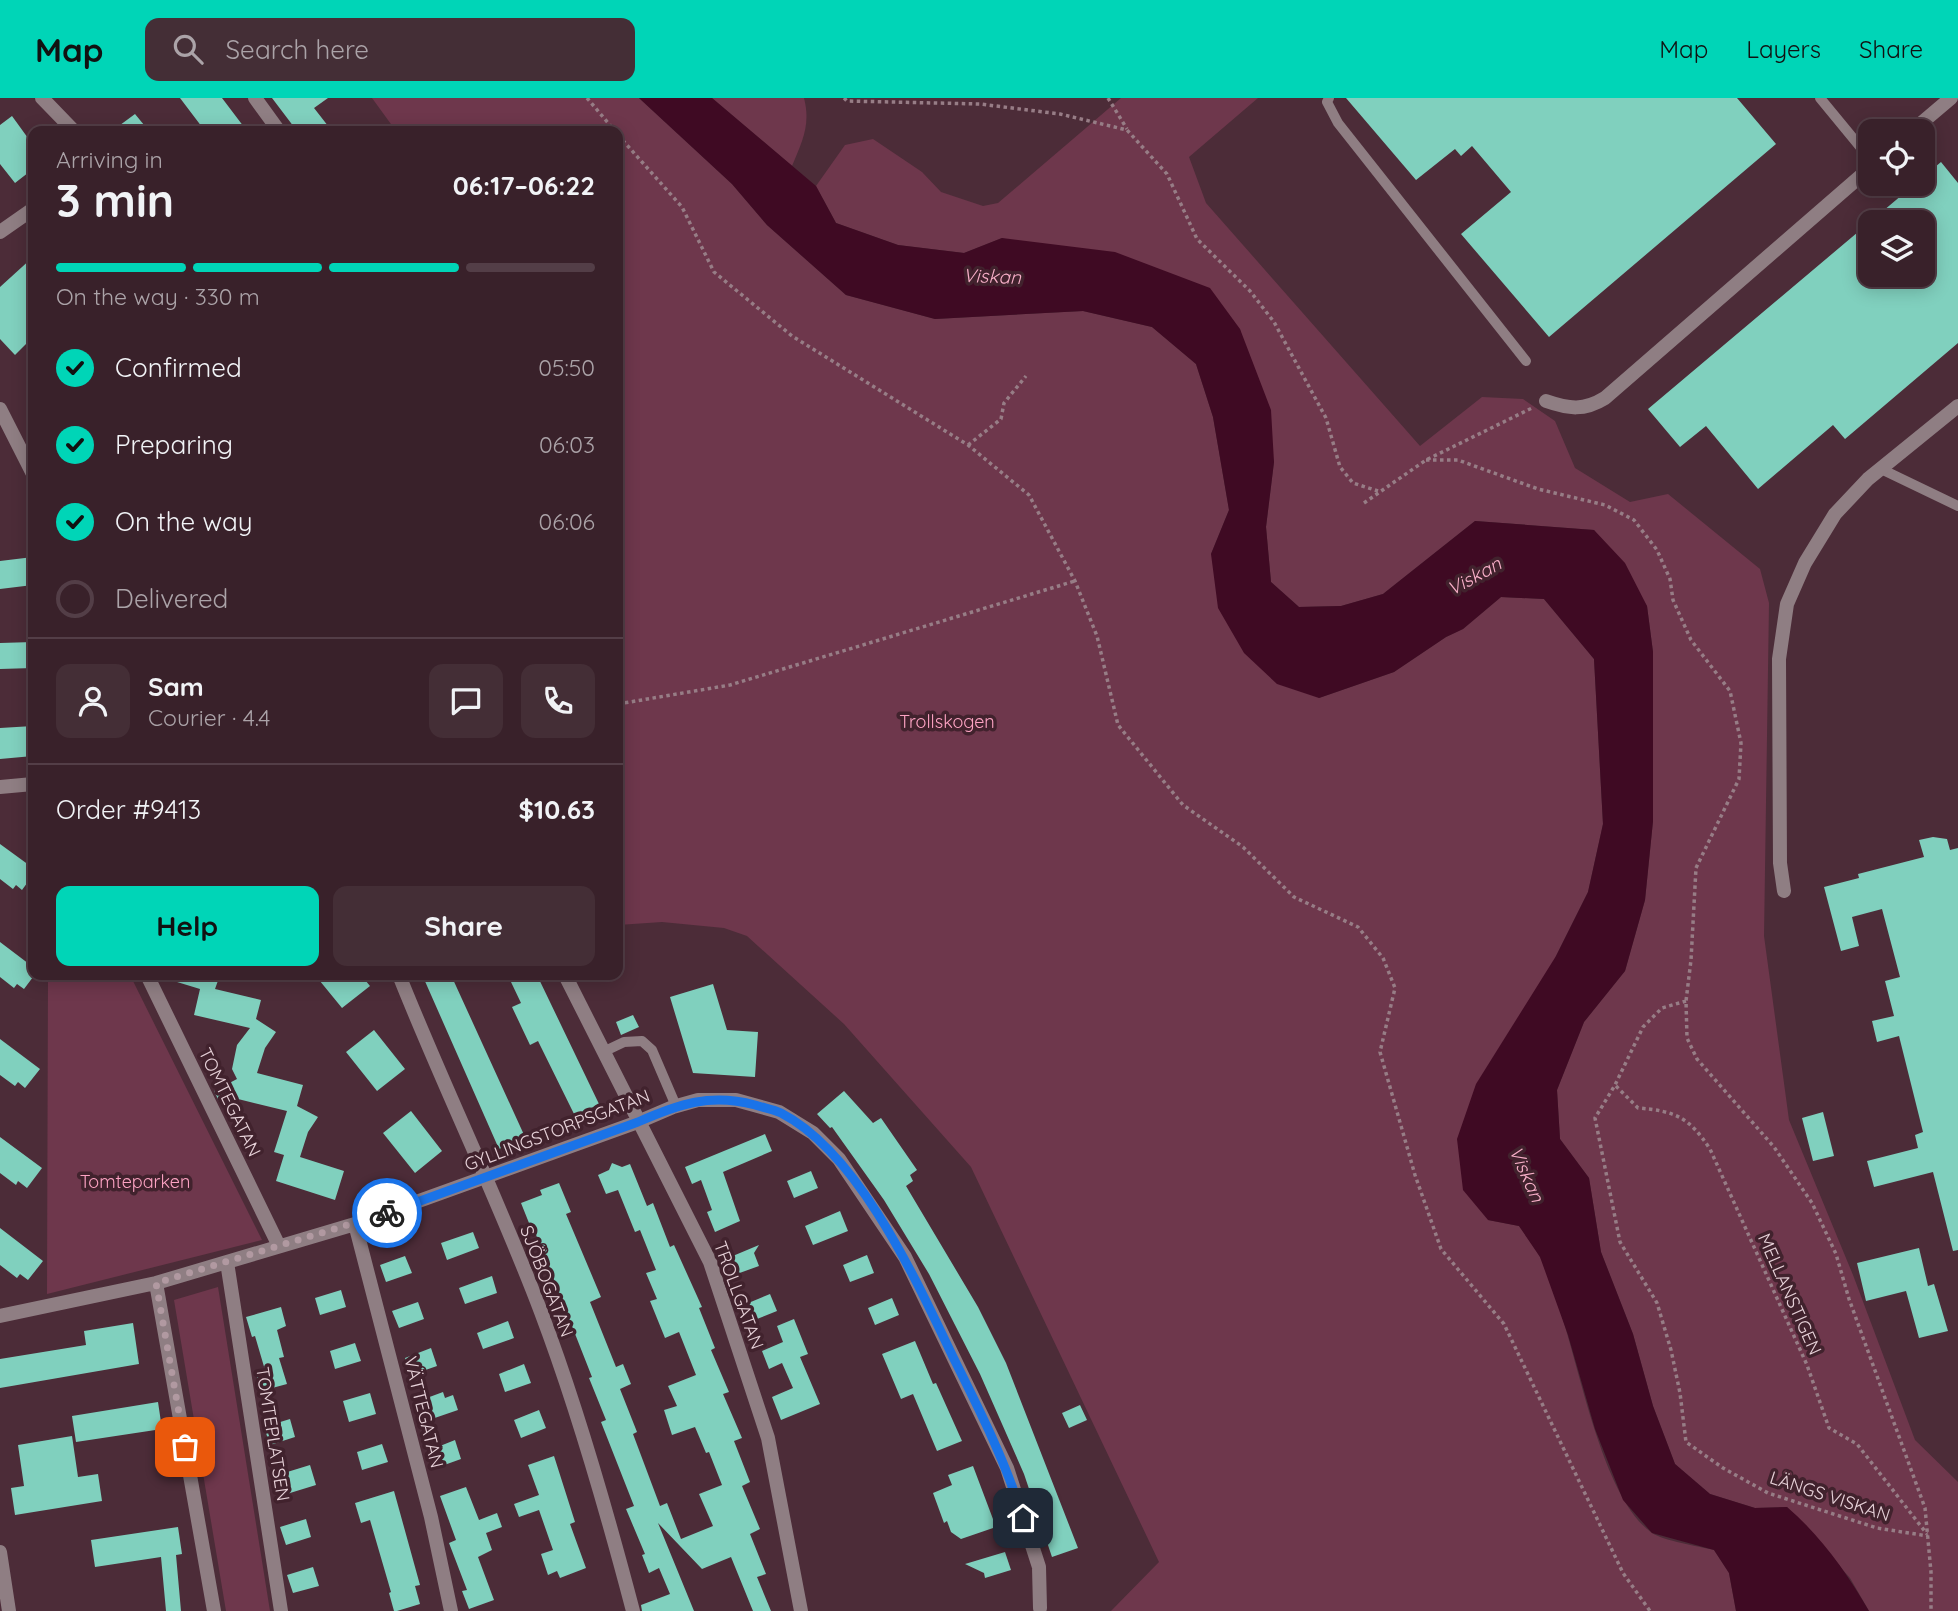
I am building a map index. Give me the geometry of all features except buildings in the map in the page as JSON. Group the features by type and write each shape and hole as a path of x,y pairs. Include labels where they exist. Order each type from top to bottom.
{"street":[{"path":"42,98 69,126"},
{"path":"255,98 275,126"},
{"path":"1926,119 1951,98"},
{"path":"1546,401 1570,409 1590,407 1605,398 1858,178"},
{"path":"0,232 28,212"},
{"path":"1784,891 1780,863 1779,659 1787,604 1805,563 1835,514 1881,469 1958,406"},
{"path":"0,409 28,464"},
{"path":"0,788 28,785"},
{"name":"TOMTEGATAN","path":"149,980 279,1246"},
{"name":"SJÖBOGATAN","path":"401,980 542,1312 611,1525 633,1611"},
{"name":"TROLLGATAN","path":"567,980 710,1262 768,1438 801,1611"},
{"name":"GYLLINGSTORPSGATAN","path":"0,1316 156,1283 355,1224 698,1100 736,1100 779,1112 813,1133 839,1159 905,1257 1007,1468 1039,1567 1040,1608"},
{"name":"VÄTTEGATAN","path":"355,1224 431,1517 451,1611"},
{"name":"TOMTEPLATSEN","path":"227,1262 281,1611"},
{"path":"156,1283 214,1611"},
{"path":"0,1552 9,1611"}],"lane":[{"path":"1329,98 1327,102 1338,123 1526,361"},
{"path":"1820,98 1858,144"},
{"path":"1881,469 1958,506"},
{"path":"603,1052 624,1042 642,1041 652,1050 676,1106"}],"path":[{"path":"587,98 610,126"},
{"path":"844,98 847,101 980,104 1060,114 1127,130"},
{"path":"1108,98 1127,130 1167,174 1197,239 1250,291 1274,322 1326,418 1340,467 1353,483 1378,492"},
{"path":"623,141 682,207 714,272 792,336 968,445 1029,495 1075,581 1097,636 1118,725 1183,805 1243,847 1294,897 1357,927 1383,958 1395,988 1380,1052 1415,1175 1441,1249 1504,1324 1623,1573 1650,1611"},
{"path":"968,445 1001,419 1004,403 1027,376"},
{"path":"1364,503 1426,460 1546,401"},
{"path":"1426,460 1458,460 1526,485 1605,505 1634,520 1657,550 1670,579 1673,600 1691,640 1730,691 1741,743 1739,779 1696,868 1692,960 1686,1000 1687,1038 1697,1059 1774,1147 1812,1203 1836,1254 1849,1299 1925,1508 1931,1611"},
{"path":"623,703 730,685 1075,581"},
{"name":"LÄNGS VISKAN","path":"1686,1000 1662,1008 1643,1027 1615,1085 1595,1118 1620,1242 1657,1303 1671,1350 1686,1442 1723,1468 1768,1493 1877,1528 1928,1536"},
{"name":"MELLANSTIGEN","path":"1615,1085 1637,1108 1668,1110 1697,1129 1710,1149 1801,1352 1829,1428 1857,1444 1928,1536"}],"green space":[{"name":"Trollskogen","path":"372,98 639,98 732,184 767,225 846,295 935,319 1083,311 1152,327 1196,364 1213,417 1229,510 1211,554 1319,698 1394,672 1446,637 1463,629 1501,597 1544,599 1594,659 1603,824 1588,892 1556,956 1488,1220 1519,1226 1540,1257 1564,1322 1600,1445 1615,1482 1632,1512 1657,1536 1714,1550 1729,1573 1736,1611 1111,1611 1159,1562 971,1167 844,1024 747,936 724,928 662,922 623,925 623,126 392,126"},
{"path":"712,98 804,98 806,125 792,166"},
{"path":"1121,98 1258,98 1189,157 1206,203 1420,446 1482,397 1523,399 1555,421 1575,468 1630,502 1668,494 1760,569 1769,603 1764,936 1789,1120 1853,1275 1915,1440 1958,1482 1958,1611 1869,1611 1850,1578 1787,1507 1755,1508 1710,1494 1675,1464 1653,1406 1633,1334 1601,1252 1589,1178 1560,1139 1557,1090 1584,1022 1625,971 1645,900 1653,821 1653,652 1647,606 1594,530 1475,521 1383,594 1341,606 1299,607 1271,582 1266,527 1274,462 1240,329 1002,238 964,253 898,245 836,223 816,186 845,145 873,139 922,172 941,192 983,206 998,203"},
{"name":"Tomteparken","path":"48,980 132,980 262,1240 47,1294"},
{"path":"218,1287 270,1611 226,1611 174,1300"}],"water":[{"name":"Viskan","path":"639,98 712,98 816,186 836,223 898,245 964,253 1002,238 1115,252 1210,288 1240,329 1271,410 1274,462 1266,527 1271,582 1299,607 1341,606 1383,594 1475,521 1594,530 1625,563 1647,606 1653,652 1653,821 1645,900 1625,971 1584,1022 1557,1090 1560,1139 1589,1178 1601,1252 1633,1334 1653,1406 1675,1464 1710,1494 1755,1508 1787,1507 1811,1530 1832,1556 1869,1611 1736,1611 1729,1573 1714,1550 1652,1533 1623,1500 1595,1429 1568,1335 1540,1257 1519,1226 1488,1220 1463,1190 1457,1139 1476,1084 1556,956 1588,892 1603,824 1594,659 1544,599 1501,597 1463,629 1446,637 1394,672 1319,698 1277,684 1244,653 1218,608 1211,554 1229,510 1213,417 1196,364 1152,327 1083,311 935,319 846,295 767,225 732,184"}],"way so far":[{"path":"185,1447 156,1283 387,1213"}],"route":[{"path":"387,1213 698,1100 736,1100 779,1112 813,1133 839,1159 905,1257 1007,1468 1023,1518"}]}
